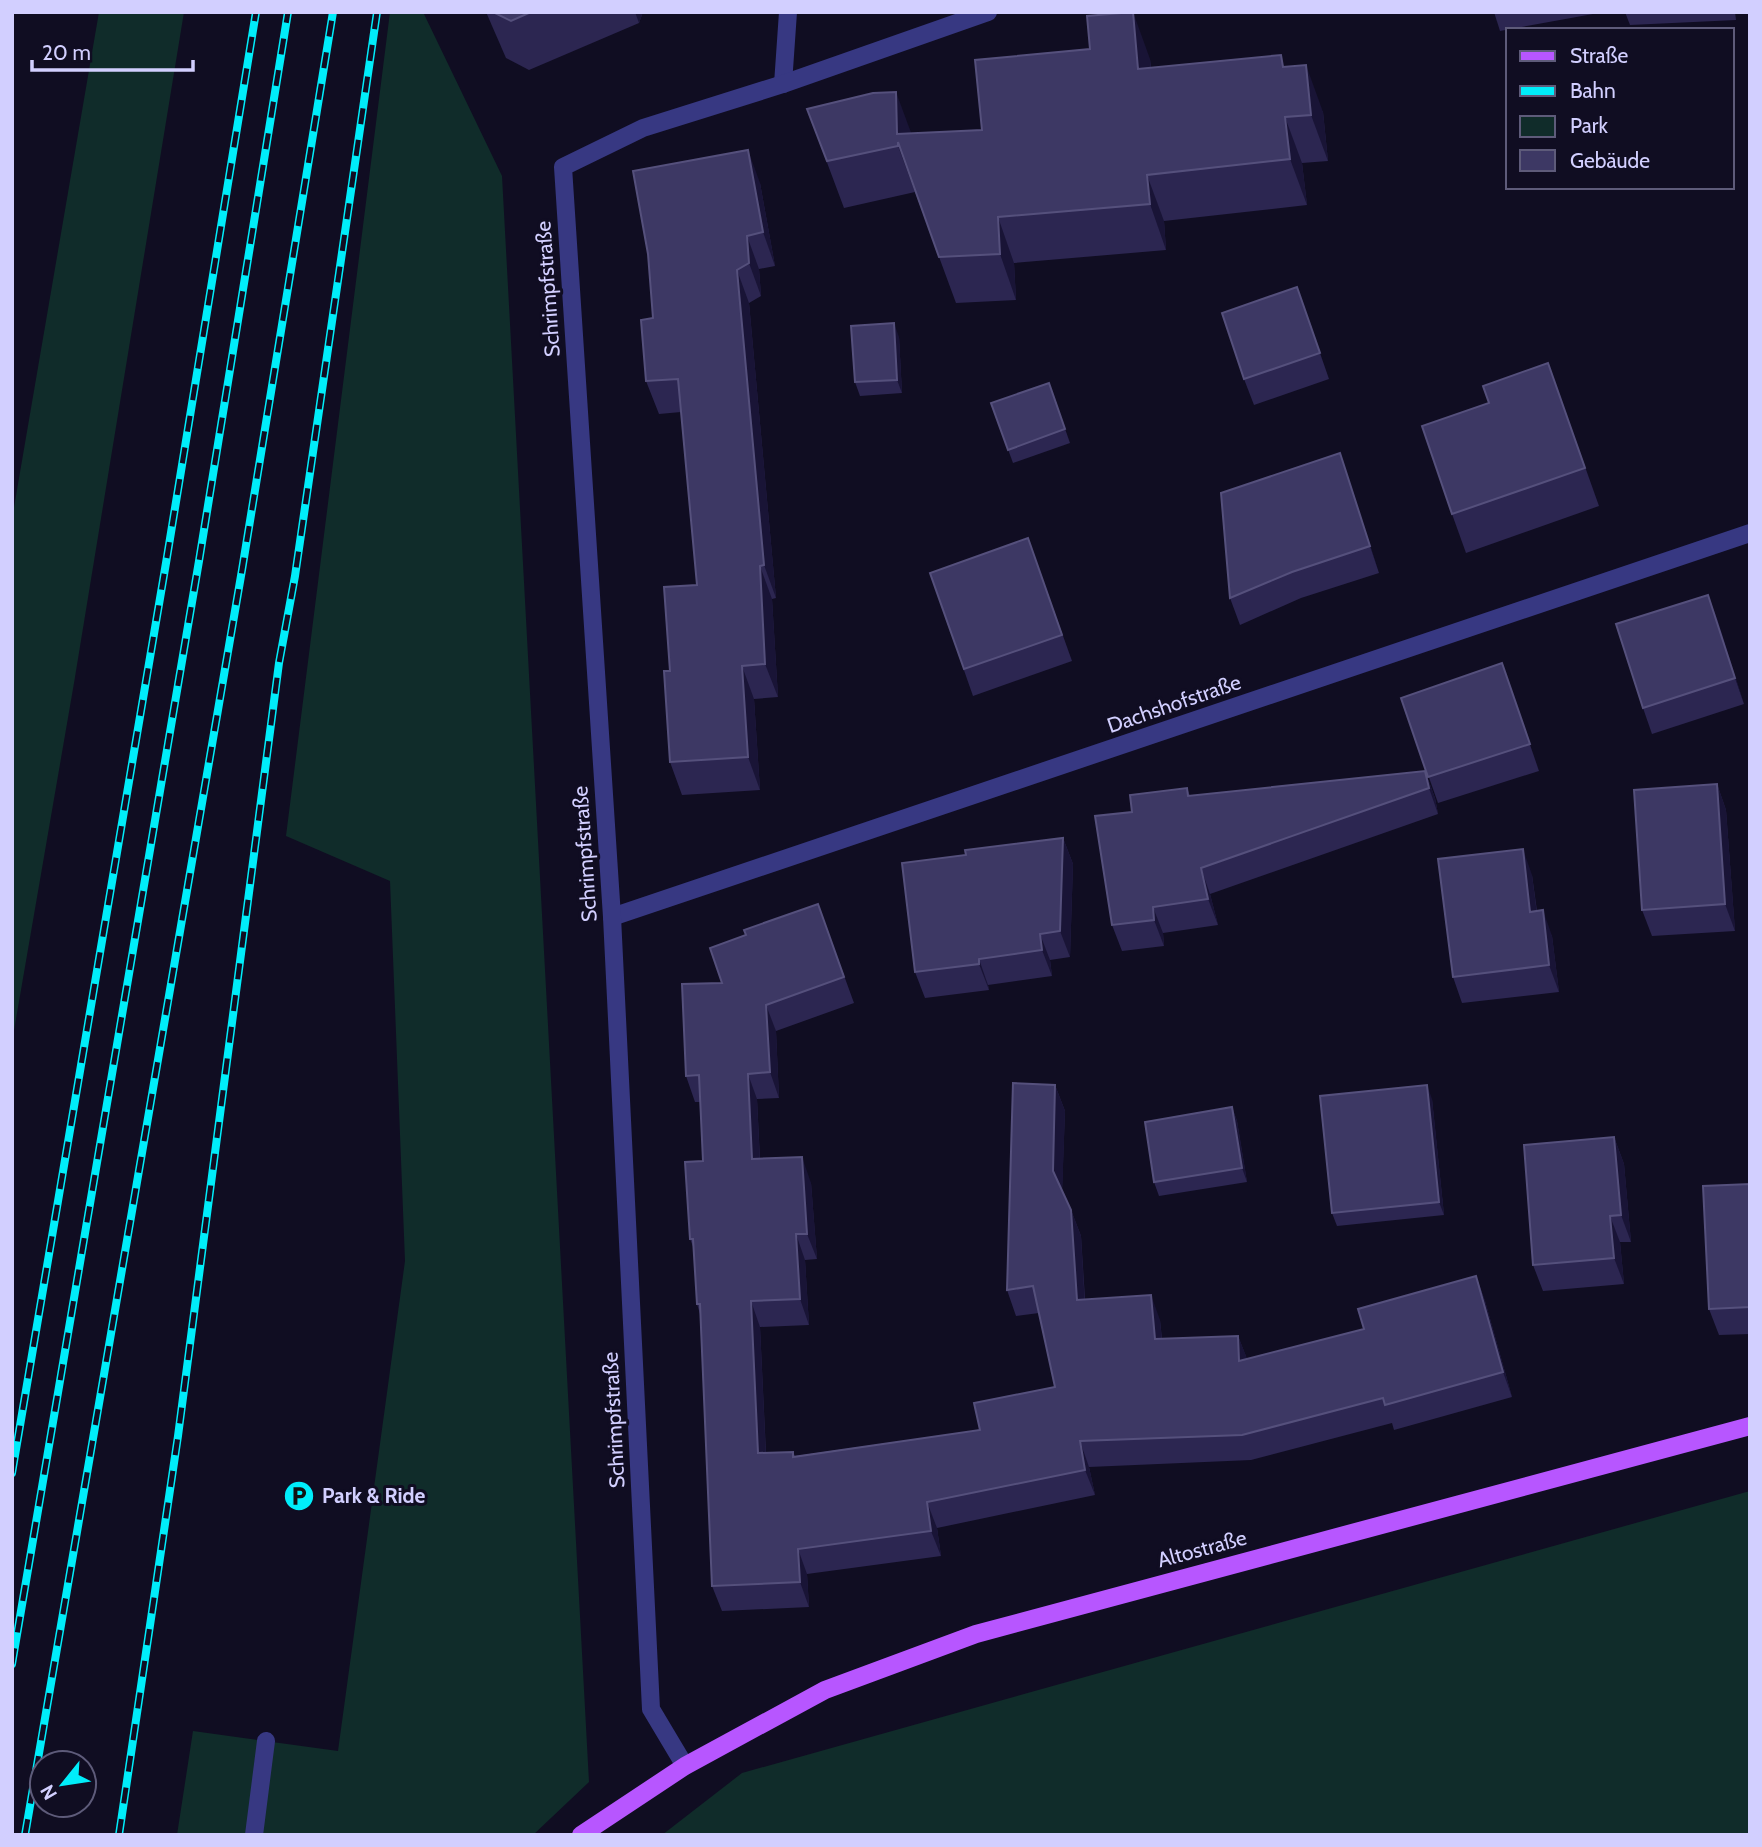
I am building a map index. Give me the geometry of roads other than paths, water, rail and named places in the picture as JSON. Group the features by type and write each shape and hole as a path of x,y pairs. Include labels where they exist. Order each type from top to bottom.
{"main road":[{"name":"Altostraße","path":"581,1835 685,1766 825,1690 976,1634 1750,1426"}],"street":[{"path":"788,12 783,83 988,12"},
{"name":"Schrimpfstraße","path":"685,1766 652,1709 612,917 563,167 643,128 783,83"},
{"name":"Dachshofstraße","path":"612,917 1750,533"},
{"path":"254,1835 266,1741"}],"railway":[{"path":"12,1473 256,12"},
{"path":"12,1664 199,561 288,12"},
{"path":"25,1835 242,570 333,12"},
{"path":"119,1835 178,1436 279,663 295,576 377,12"}],"place":[{"name":"Park & Ride","path":"299,1496"}]}
